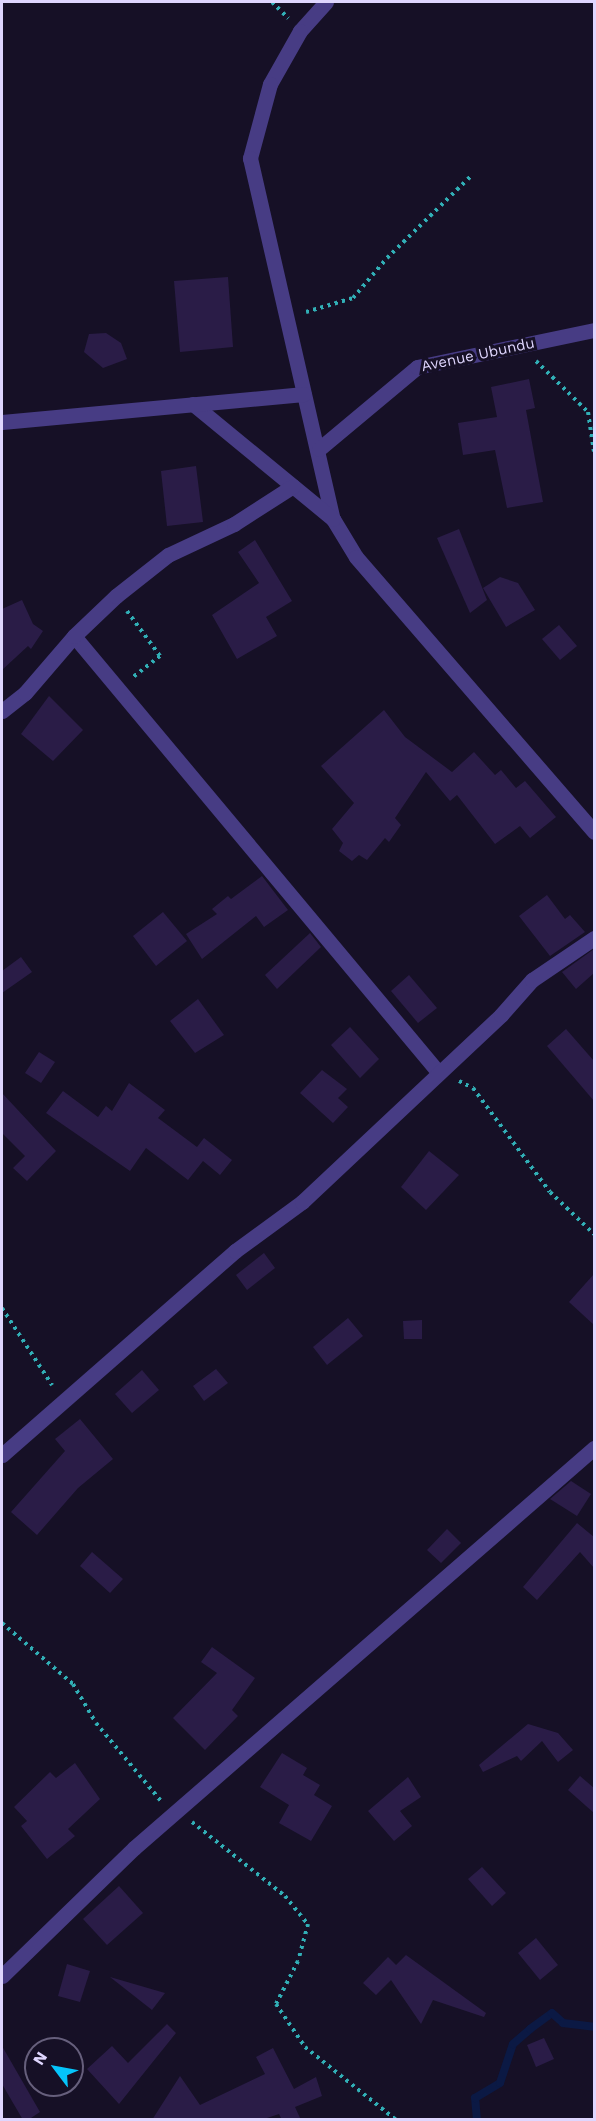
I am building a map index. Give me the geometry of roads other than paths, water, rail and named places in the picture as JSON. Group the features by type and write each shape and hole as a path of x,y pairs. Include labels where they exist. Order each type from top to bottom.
{"street":[{"path":"326,2 300,31 270,84 250,158 333,519 356,557 594,832"},
{"name":"Avenue Ubundu","path":"318,449 417,367 594,330"},
{"path":"2,422 304,394"},
{"path":"193,404 333,519"},
{"path":"2,711 25,693 74,636 116,596 168,555 242,520 293,486"},
{"path":"74,636 439,1072"},
{"path":"2,1455 235,1251 302,1202 501,1015 532,980 594,938"},
{"path":"2,1976 177,1810 594,1448"}],"waterway":[{"path":"477,2120 475,2098 500,2083 513,2044 530,2029 552,2013 563,2023 594,2027"}]}
